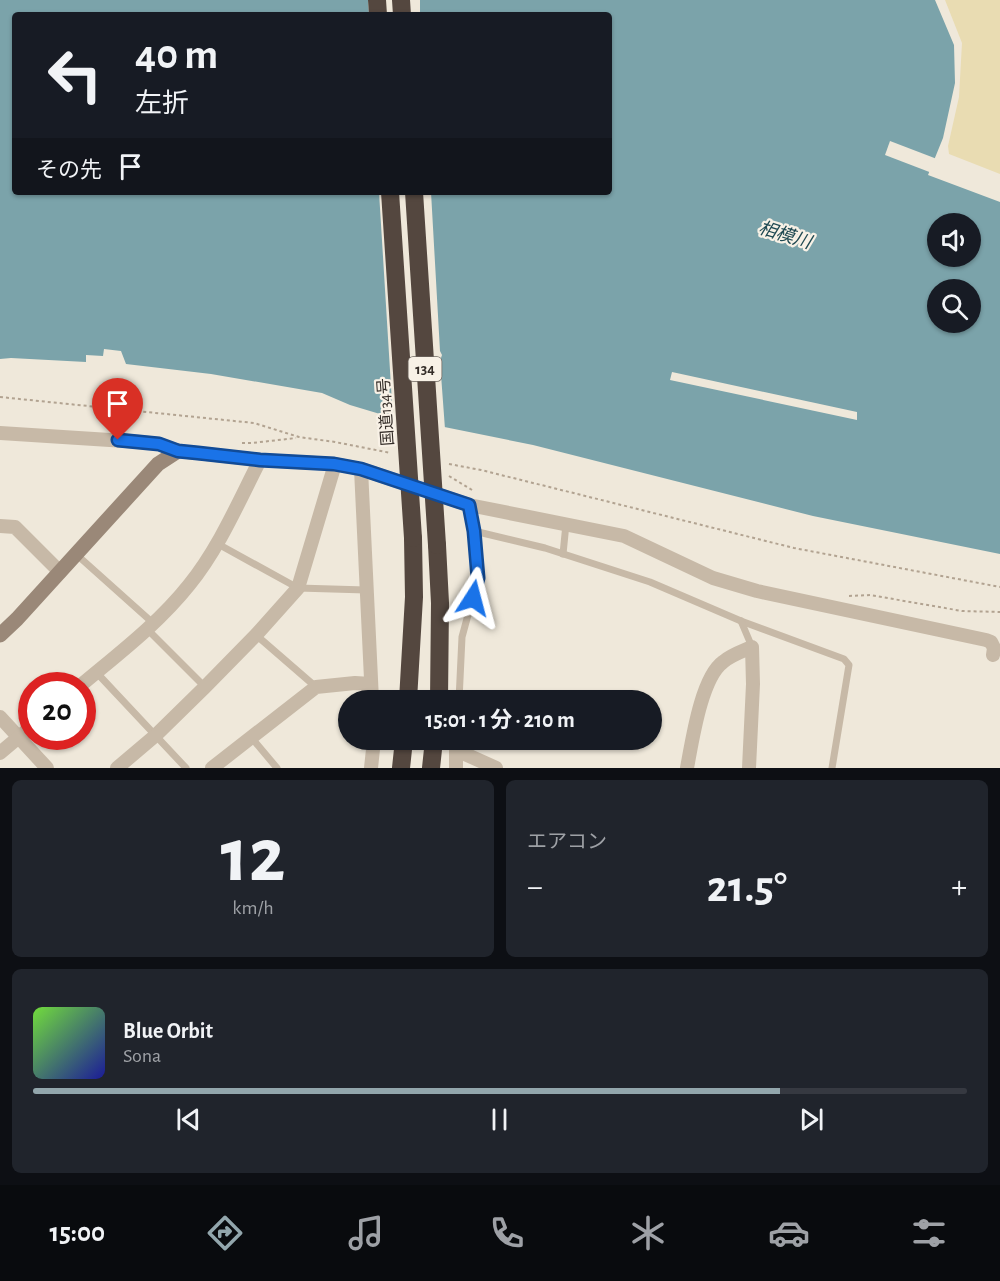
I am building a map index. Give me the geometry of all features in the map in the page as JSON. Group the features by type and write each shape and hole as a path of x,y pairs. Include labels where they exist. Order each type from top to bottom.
{"highway":[{"name":"国道134号","path":"390,195 413,538 414,597 409,690"},
{"name":"134","path":"414,195 440,603 439,690"},
{"path":"401,768 403,750"},
{"path":"431,768 433,750"}],"street":[{"path":"0,433 141,442 159,444 178,451 260,460 334,464 361,469 469,505 624,536 713,578 757,591 986,640 992,642 993,655"},
{"path":"0,635 77,555 158,464 178,451"},
{"path":"96,672 150,626 189,585 218,544 260,460"},
{"path":"117,768 156,735 205,687 298,588 334,464"},
{"path":"361,469 371,690"},
{"path":"0,526 15,527 60,572"},
{"path":"687,768 693,731 707,685 721,662 752,647 753,684 749,768"},
{"path":"212,768 316,687 355,683 371,684"},
{"path":"0,717 18,737 0,753"},
{"path":"30,750 47,768"},
{"path":"371,768 373,750"},
{"path":"456,750 456,768"},
{"path":"465,750 496,768"}],"lane":[{"path":"459,690 462,637 478,578 469,505"},
{"path":"563,554 566,524"},
{"path":"474,531 563,554 650,582 741,621 844,659 849,665 832,768"},
{"path":"218,544 298,588 366,590"},
{"path":"77,555 150,626 205,687"},
{"path":"741,621 752,647"},
{"path":"256,635 316,687"},
{"path":"96,672 186,768"},
{"path":"251,737 277,768"}],"path":[{"path":"0,397 254,423 299,438 334,442 399,455"},
{"path":"241,443 299,438"},
{"path":"449,464 492,472 794,548 1000,587"},
{"path":"448,476 469,487 495,510"},
{"path":"835,608 850,595 860,595 962,610 1000,612"}],"sand":[{"path":"945,0 1000,0 1000,174 949,154 948,146 959,97 962,43"}],"water":[{"name":"相模川","path":"0,0 935,0 954,45 955,83 943,138 928,175 1000,202 1000,554 813,516 533,445 380,414 322,393 211,374 126,364 121,351 104,349 103,356 86,355 86,362 0,359"}],"pier":[{"path":"368,0 420,0 420,12 369,12"},
{"path":"890,141 937,159 932,173 885,155"},
{"path":"379,195 431,195 445,429 393,419"},
{"path":"672,372 857,412 857,420 670,380"}],"route":[{"path":"118,440 159,444 178,451 260,460 334,464 361,469 469,505 478,578 473,598"}]}
